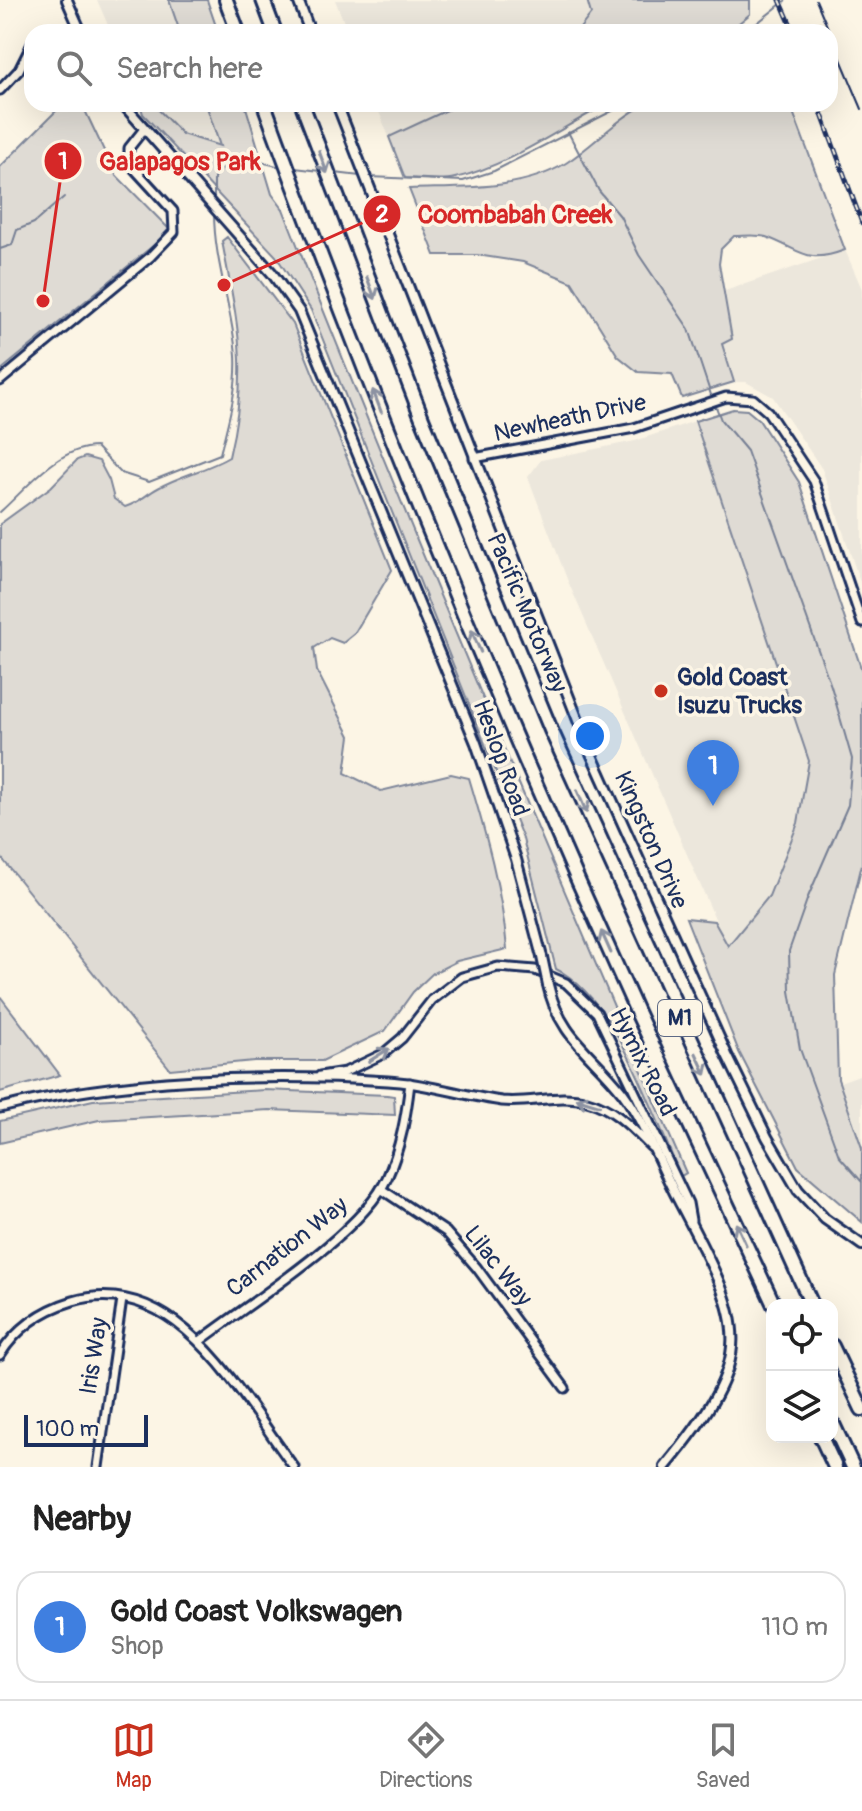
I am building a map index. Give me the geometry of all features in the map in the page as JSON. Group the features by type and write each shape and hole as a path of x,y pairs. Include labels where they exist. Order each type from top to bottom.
{"highway":[{"path":"226,0 235,24"},
{"path":"263,0 272,24"},
{"name":"M1","path":"267,112 395,445 555,825 771,1299"},
{"name":"Pacific Motorway","path":"305,112 428,433 586,811 809,1299"},
{"path":"838,1359 862,1409"},
{"path":"838,1435 853,1467"},
{"path":"824,1443 835,1467"}],"street":[{"path":"67,0 78,24"},
{"path":"298,0 307,24"},
{"path":"0,90 24,60"},
{"name":"Heslop Road","path":"130,112 283,287 305,324 449,676 516,859 548,985 564,1027 586,1056 623,1093 728,1301 733,1342 720,1391 665,1467"},
{"name":"Kingston Drive","path":"340,112 623,829 760,1123 798,1190 825,1219 862,1245"},
{"path":"0,381 150,257 174,232 173,211 129,163 129,148 144,129"},
{"name":"Newheath Drive","path":"474,458 634,428 726,397 745,396 761,404 809,472 862,623"},
{"name":"Hymix Road","path":"306,1079 345,1072 383,1054 402,1038 440,992 473,972 520,966 555,978 586,1000 605,1027 688,1203 692,1226"},
{"name":"Hymix Road","path":"0,1108 53,1095 126,1086 306,1079 410,1083 505,1101 557,1097 589,1101 625,1121 651,1147"},
{"name":"Carnation Way","path":"200,1341 346,1231 369,1208 381,1189 403,1135 410,1083"},
{"name":"Lilac Way","path":"381,1189 446,1232 477,1268 565,1388"},
{"path":"0,1355 21,1329 43,1313 81,1299 122,1299 174,1319 200,1341 294,1467"},
{"name":"Iris Way","path":"98,1467 122,1299"},
{"name":"Heslop Road","path":"673,1467 680,1450"}],"shaded area":[{"path":"97,0 169,0 177,24 108,24"},
{"path":"169,0 207,0 215,24 177,24"},
{"path":"335,0 587,0 591,14 583,24 345,24"},
{"path":"587,0 750,0 750,14 738,24 583,24 591,14"},
{"path":"55,112 86,112 115,174 171,231 0,371 0,167"},
{"path":"161,112 209,112 221,146 182,134"},
{"path":"161,112 182,134 220,146 209,112 247,112 272,194 283,209 480,692 686,1173 681,1176 631,1061 615,1032 578,984 556,969 523,839 311,310 276,256 143,114"},
{"path":"379,112 443,112 389,137"},
{"path":"443,112 593,112 514,156 475,172 443,180 405,178 389,137"},
{"path":"633,112 793,112 845,250 812,256 766,237 734,236 721,249 719,264 732,339 722,344 734,382 682,398 672,374 638,372 618,356 572,282 523,262 477,255 435,255 409,189 490,186 530,179 566,163"},
{"path":"227,237 293,324 392,570 354,634 343,643 330,638 314,648 317,671 350,736 345,773 381,791 451,774 469,778 497,884 507,949 457,961 433,973 413,992 385,1031 322,1061 254,1061 170,1069 0,856 0,524 51,487 77,460 85,457 99,461 114,499 125,507 167,483 229,457 240,373 237,324 222,241"},
{"path":"845,250 862,289 862,588 822,469 773,397 746,382 734,382 722,344 732,339 725,291"},
{"path":"733,409 747,410 759,420 799,482 862,671 862,864 835,975 838,1079 862,1148 862,1222 798,1167 739,1052 686,918 714,921 728,946 769,896 798,823 809,761 695,421"},
{"path":"695,421 809,761 798,823 769,896 727,946 567,579 528,477 541,460 635,441"},
{"path":"0,996 60,1075 0,1092"},
{"path":"862,1074 862,1143 840,1082"},
{"path":"265,1090 394,1096 395,1115 269,1110 99,1120 0,1143 0,1121 93,1100"}],"waterway":[{"path":"756,24 786,0"},
{"path":"370,177 463,181 494,171 610,112"},
{"path":"568,132 599,191 620,216 639,255 689,329 712,398"},
{"path":"214,202 214,177 236,156 281,167"},
{"path":"295,168 320,171"},
{"path":"335,173 360,176"},
{"path":"0,249 12,245 17,230 34,223 64,197"},
{"path":"0,512 44,470 82,449 96,447 121,473 149,482 220,454 234,393 236,355 217,249 214,213"},
{"path":"715,404 721,420 747,451 831,686 852,759 848,805 808,897 789,951 790,991 800,1049 839,1156 862,1182"}],"tram line":[{"path":"816,0 826,24"},
{"path":"838,52 862,109"}],"railway":[{"path":"780,0 790,24"},
{"path":"821,112 862,223"}],"place":[{"name":"Coombabah Creek","path":"224,285"},
{"name":"Galapagos Park","path":"43,301"},
{"name":"Gold Coast Isuzu Trucks","path":"661,691"},
{"name":"Gold Coast Volkswagen","path":"713,806"}]}
